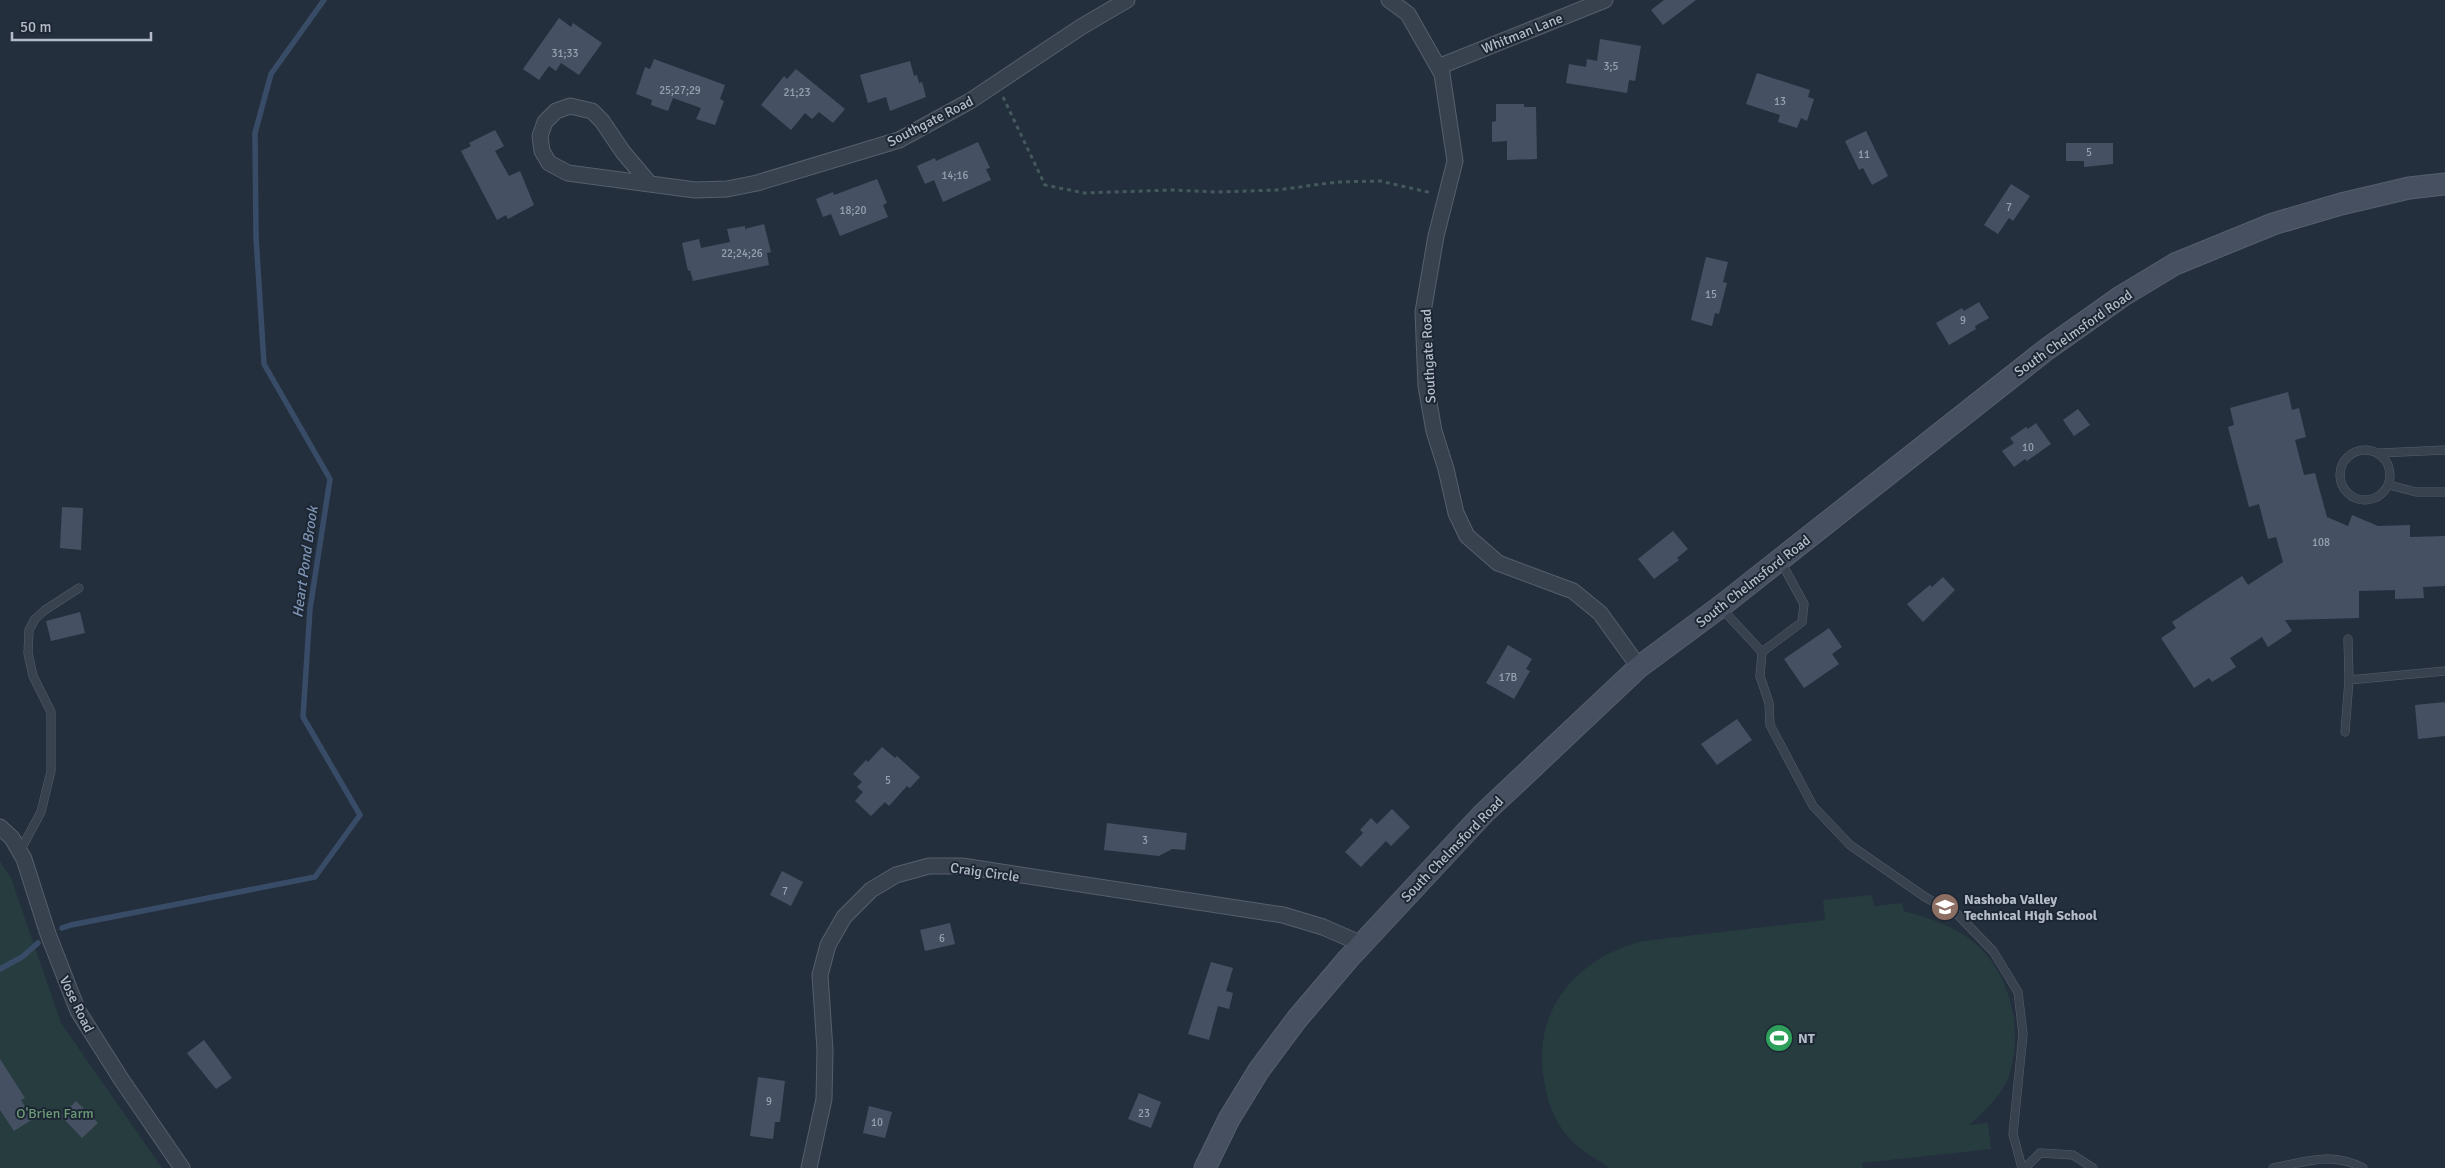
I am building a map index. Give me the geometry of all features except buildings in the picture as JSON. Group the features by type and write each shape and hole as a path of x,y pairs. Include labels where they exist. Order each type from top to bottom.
{"main road":[{"name":"South Chelmsford Road","path":"1205,1168 1229,1119 1259,1070 1297,1019 1362,944 1483,814 1638,667 1720,607 2047,349 2122,296 2176,264 2273,224 2341,204 2409,188 2445,184"}],"street":[{"name":"Southgate Road","path":"650,184 622,152 602,121 592,111 570,106 556,111 545,122 540,136 540,144 545,158 555,168 568,173 650,184 711,191 786,176 899,140 970,101 1127,0"},
{"name":"Southgate Road","path":"1389,0 1408,14 1442,74 1455,161 1436,236 1423,312 1426,386 1434,431 1446,469 1456,513 1467,536 1498,563 1573,591 1600,613 1638,667"},
{"name":"Whitman Lane","path":"1438,67 1605,0"},
{"name":"Vose Road","path":"0,827 12,838 20,851 37,895 48,934 78,1010 116,1071 182,1168"},
{"name":"Craig Circle","path":"809,1168 824,1099 825,1050 820,975 828,945 850,910 871,890 896,876 929,866 962,866 1029,878 1283,915 1323,927 1362,944"}],"lane":[{"path":"2380,453 2390,468 2389,485 2376,498 2359,500 2344,490 2340,473 2347,457 2363,449 2380,453 2445,450"},
{"path":"2389,485 2416,492 2445,492"},
{"path":"1762,652 1802,622 1804,604 1780,560"},
{"path":"20,851 41,812 51,772 52,712 33,676 28,653 29,630 35,619 45,610 80,588"},
{"path":"1720,607 1762,652 1760,676 1769,702 1770,725 1813,806 1850,845 1925,898 1958,915 1993,951 2018,992 2023,1034 2013,1134 2024,1168 2040,1153 2073,1155 2093,1168"},
{"path":"2345,732 2349,680 2348,639"},
{"path":"2349,680 2445,671"},
{"path":"2272,1168 2330,1157 2349,1161 2363,1168"}],"path":[{"path":"996,83 1046,185 1084,193 1172,190 1217,192 1277,190 1336,182 1380,182 1446,196"}],"green space":[{"name":"O'Brien Farm","path":"0,861 11,878 61,1023 162,1168 0,1168"},
{"name":"NT","path":"1872,895 1874,906 1902,903 1904,911 1942,924 1964,935 1980,947 1992,962 2002,980 2010,999 2014,1019 2013,1059 2008,1078 2001,1092 1969,1125 1988,1123 1991,1149 1862,1163 1863,1168 1604,1168 1609,1167 1575,1144 1562,1130 1547,1097 1542,1063 1544,1038 1550,1015 1561,994 1576,977 1595,961 1643,941 1825,920 1823,900"}],"waterway":[{"name":"Heart Pond Brook","path":"62,928 315,877 360,815 303,717 310,609 330,479 264,364 256,237 255,133 271,74 324,0"},
{"name":"Heart Pond Brook","path":"0,969 22,957 38,943"}],"place":[{"name":"Nashoba Valley Technical High School","path":"1945,907"},
{"name":"NT","path":"1779,1038"}]}
